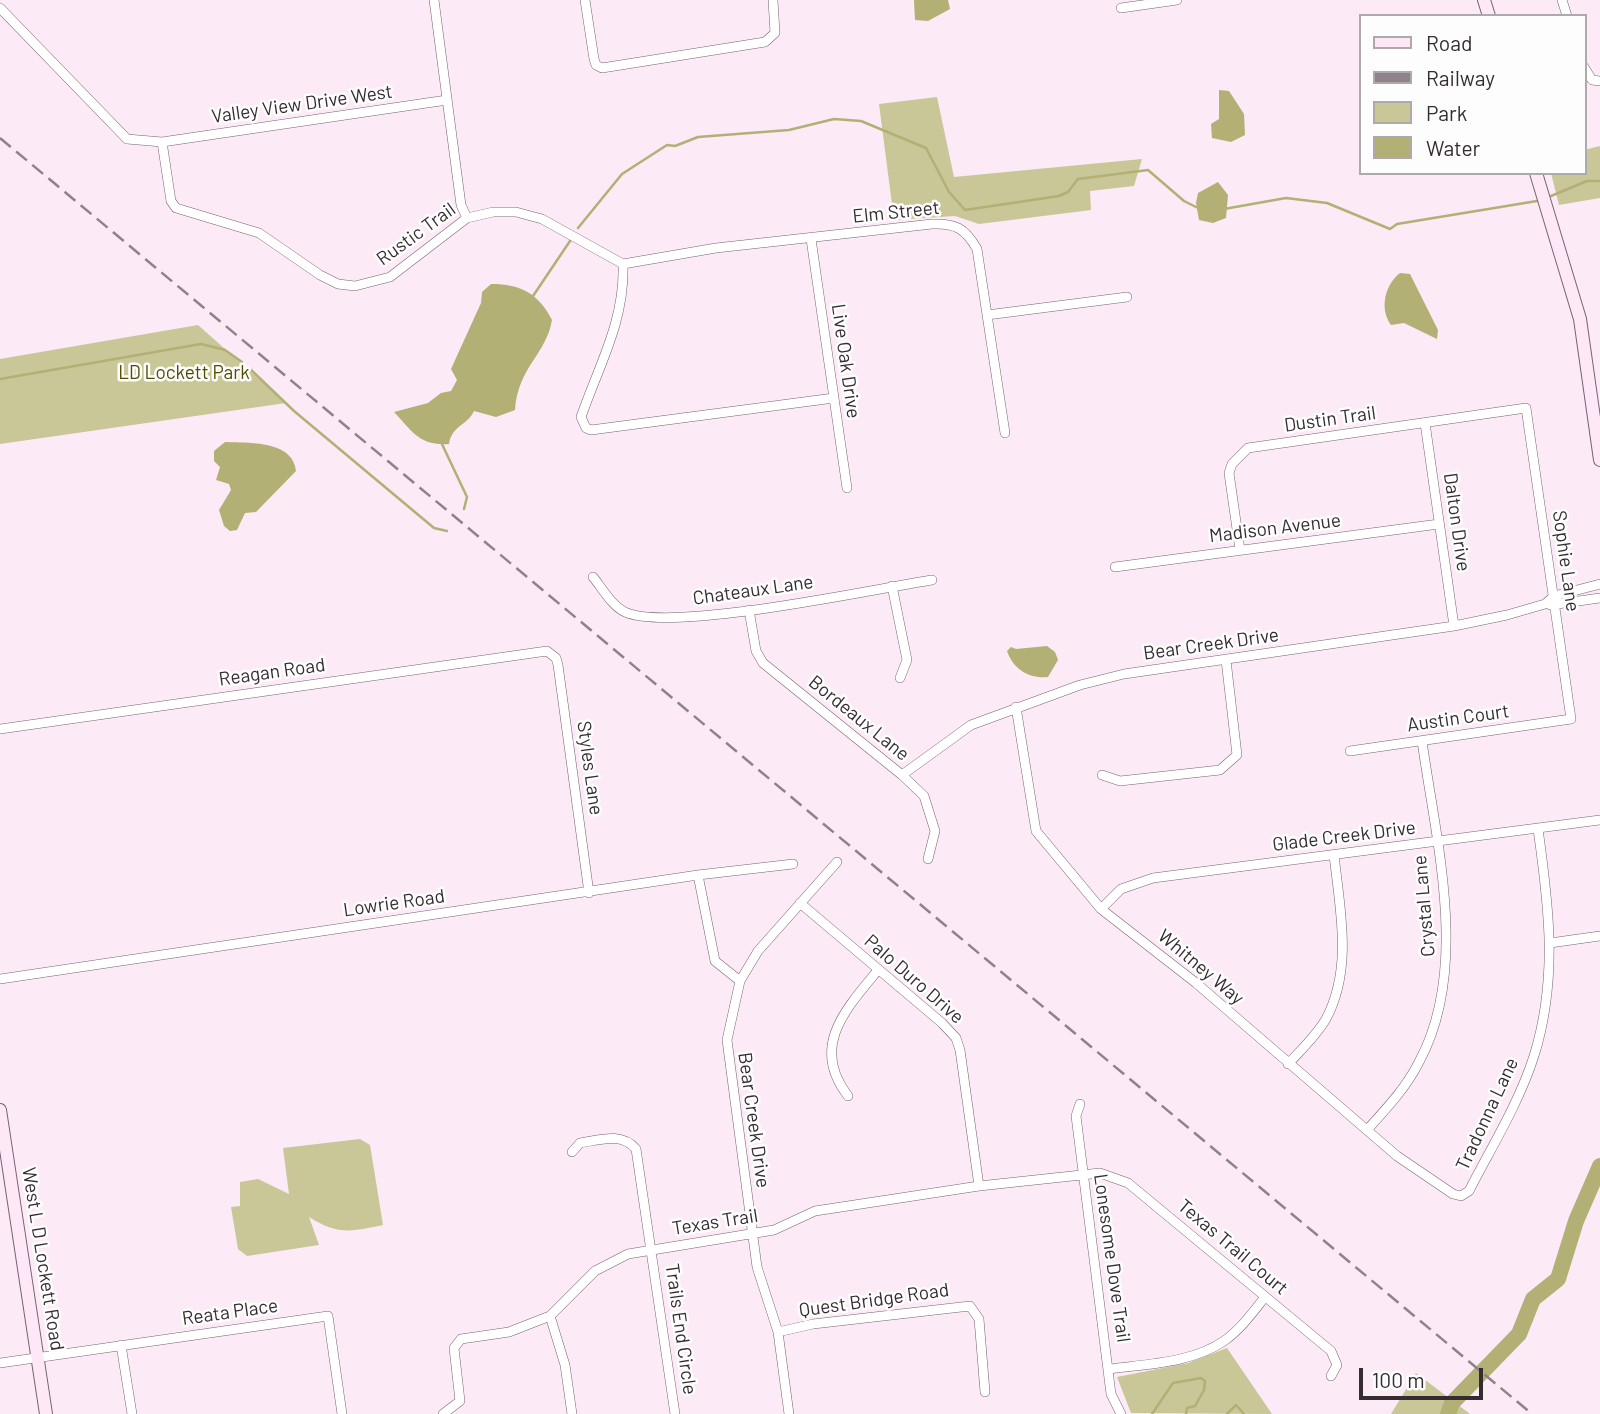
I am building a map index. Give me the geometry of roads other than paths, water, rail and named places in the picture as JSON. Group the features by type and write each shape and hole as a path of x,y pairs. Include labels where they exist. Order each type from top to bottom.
{"main road":[{"path":"1537,175 1580,319 1600,460"},
{"name":"West L D Lockett Road","path":"0,1110 6,1183 46,1414"}],"street":[{"path":"434,0 461,205 467,218"},
{"path":"585,0 594,59 598,67 770,40 775,33 773,0"},
{"path":"1121,8 1177,0"},
{"name":"Valley View Drive West","path":"0,8 127,139 162,142 447,100"},
{"path":"1586,70 1592,80 1600,81"},
{"name":"Rustic Trail","path":"162,142 170,201 176,208 259,233 338,284 364,285 390,277 467,218 494,212 534,216 587,242 623,264"},
{"name":"Elm Street","path":"623,264 716,248 932,224 956,225 967,233 977,248 1005,433"},
{"name":"Live Oak Drive","path":"811,239 847,488"},
{"path":"623,264 620,310 607,356 581,417 586,428 597,431 834,398"},
{"path":"987,315 1102,298 1128,297"},
{"name":"Dustin Trail","path":"1240,550 1229,473 1232,464 1248,448 1527,408"},
{"name":"Sophie Lane","path":"1527,408 1571,719"},
{"name":"Dalton Drive","path":"1425,423 1454,626"},
{"name":"Madison Avenue","path":"1115,567 1439,524"},
{"name":"Chateaux Lane","path":"593,578 623,612 643,618 749,610 932,580"},
{"name":"Bear Creek Drive","path":"1545,604 1554,596 1600,584"},
{"path":"892,586 907,660 900,678"},
{"name":"Bear Creek Drive","path":"902,775 971,725 1016,707 1124,674 1454,626 1545,604 1555,606 1600,598"},
{"name":"Bordeaux Lane","path":"749,610 756,651 763,663 902,775 924,796 932,814 935,831 928,859"},
{"name":"Reagan Road","path":"0,729 549,652"},
{"name":"Styles Lane","path":"549,652 556,658 558,666 589,892"},
{"path":"1102,775 1120,781 1220,770 1237,755 1226,660"},
{"name":"Whitney Way","path":"1016,707 1036,831 1101,909 1196,983 1397,1156 1456,1195"},
{"name":"Austin Court","path":"1350,751 1571,719"},
{"name":"Crystal Lane","path":"1367,1130 1405,1085 1419,1062 1443,993 1448,941 1422,741"},
{"name":"Glade Creek Drive","path":"1101,909 1121,889 1153,878 1600,820"},
{"name":"Tradonna Lane","path":"1456,1195 1469,1191 1534,1056 1541,1023 1550,943 1550,916 1538,829"},
{"path":"1288,1064 1326,1019 1342,974 1343,949 1334,855"},
{"name":"Bear Creek Drive","path":"789,1414 778,1332 760,1282 752,1233 727,1058 728,1026 740,981 758,951 837,862"},
{"name":"Lowrie Road","path":"0,979 698,875 793,864"},
{"path":"698,875 715,961 740,981"},
{"name":"Palo Duro Drive","path":"800,903 942,1023 956,1038 963,1065 979,1186"},
{"path":"1550,943 1600,936"},
{"path":"848,1097 833,1074 833,1038 844,1013 878,970"},
{"name":"Lonesome Dove Trail","path":"1080,1104 1076,1116 1111,1394 1121,1414"},
{"name":"Trails End Circle","path":"572,1152 580,1143 619,1138 628,1140 636,1149 675,1414"},
{"name":"Texas Trail Court","path":"1083,1176 1100,1174 1128,1183 1331,1351 1337,1365 1331,1376"},
{"name":"Texas Trail","path":"443,1414 460,1401 454,1348 461,1339 509,1332 550,1316 595,1271 609,1261 651,1250 774,1230 815,1211 979,1186 1083,1176"},
{"path":"1109,1369 1152,1364 1205,1351 1239,1328 1265,1297"},
{"name":"Quest Bridge Road","path":"778,1332 813,1324 964,1305 974,1309 980,1331 985,1392"},
{"name":"Reata Place","path":"0,1363 328,1316 342,1414"},
{"path":"550,1316 565,1365 572,1414"},
{"path":"121,1345 132,1414"}],"water":[{"path":"914,0 948,0 950,9 928,21 915,20"},
{"path":"1219,90 1229,91 1244,114 1245,135 1231,142 1212,138 1211,124 1219,119"},
{"path":"1218,182 1228,195 1226,218 1213,223 1199,220 1196,203 1198,193"},
{"path":"1400,273 1410,274 1438,330 1437,339 1404,323 1391,325 1387,318 1387,290"},
{"path":"491,284 511,286 535,297 552,320 549,332 521,383 515,410 496,417 474,411 468,420 456,429 449,444 430,443 411,431 394,412 428,403 441,393 451,391 457,380 451,369 481,303 482,292"},
{"path":"225,442 257,443 278,448 293,461 296,471 256,512 245,513 237,530 230,531 224,526 219,510 231,490 229,484 216,480 220,467 214,461 214,451"},
{"path":"1047,646 1055,652 1058,660 1048,677 1023,672 1013,663 1007,651 1011,647 1016,649"}],"waterway":[{"path":"578,228 622,174 667,145 675,146 698,137 789,130 834,119 861,121 926,148 949,192 965,210 1059,196 1068,192 1078,179 1148,170 1184,201 1200,209"},
{"path":"1551,196 1587,181 1600,181"},
{"path":"1224,209 1286,198 1327,203 1390,229 1397,224 1537,201"},
{"path":"533,296 570,241"},
{"path":"0,379 201,344 225,350 242,362"},
{"path":"249,368 294,411 434,528 447,531"},
{"path":"441,442 467,497 464,509"},
{"path":"1448,1414 1452,1403 1519,1334 1533,1299 1558,1279 1576,1221 1600,1166"},
{"path":"1152,1414 1173,1383 1201,1378 1205,1381 1204,1390 1195,1406 1187,1408 1186,1414"},
{"path":"1227,1414 1236,1405 1244,1414"}],"railway":[{"path":"0,138 1532,1414"}],"park label":[{"name":"LD Lockett Park","path":"184,373"}]}
